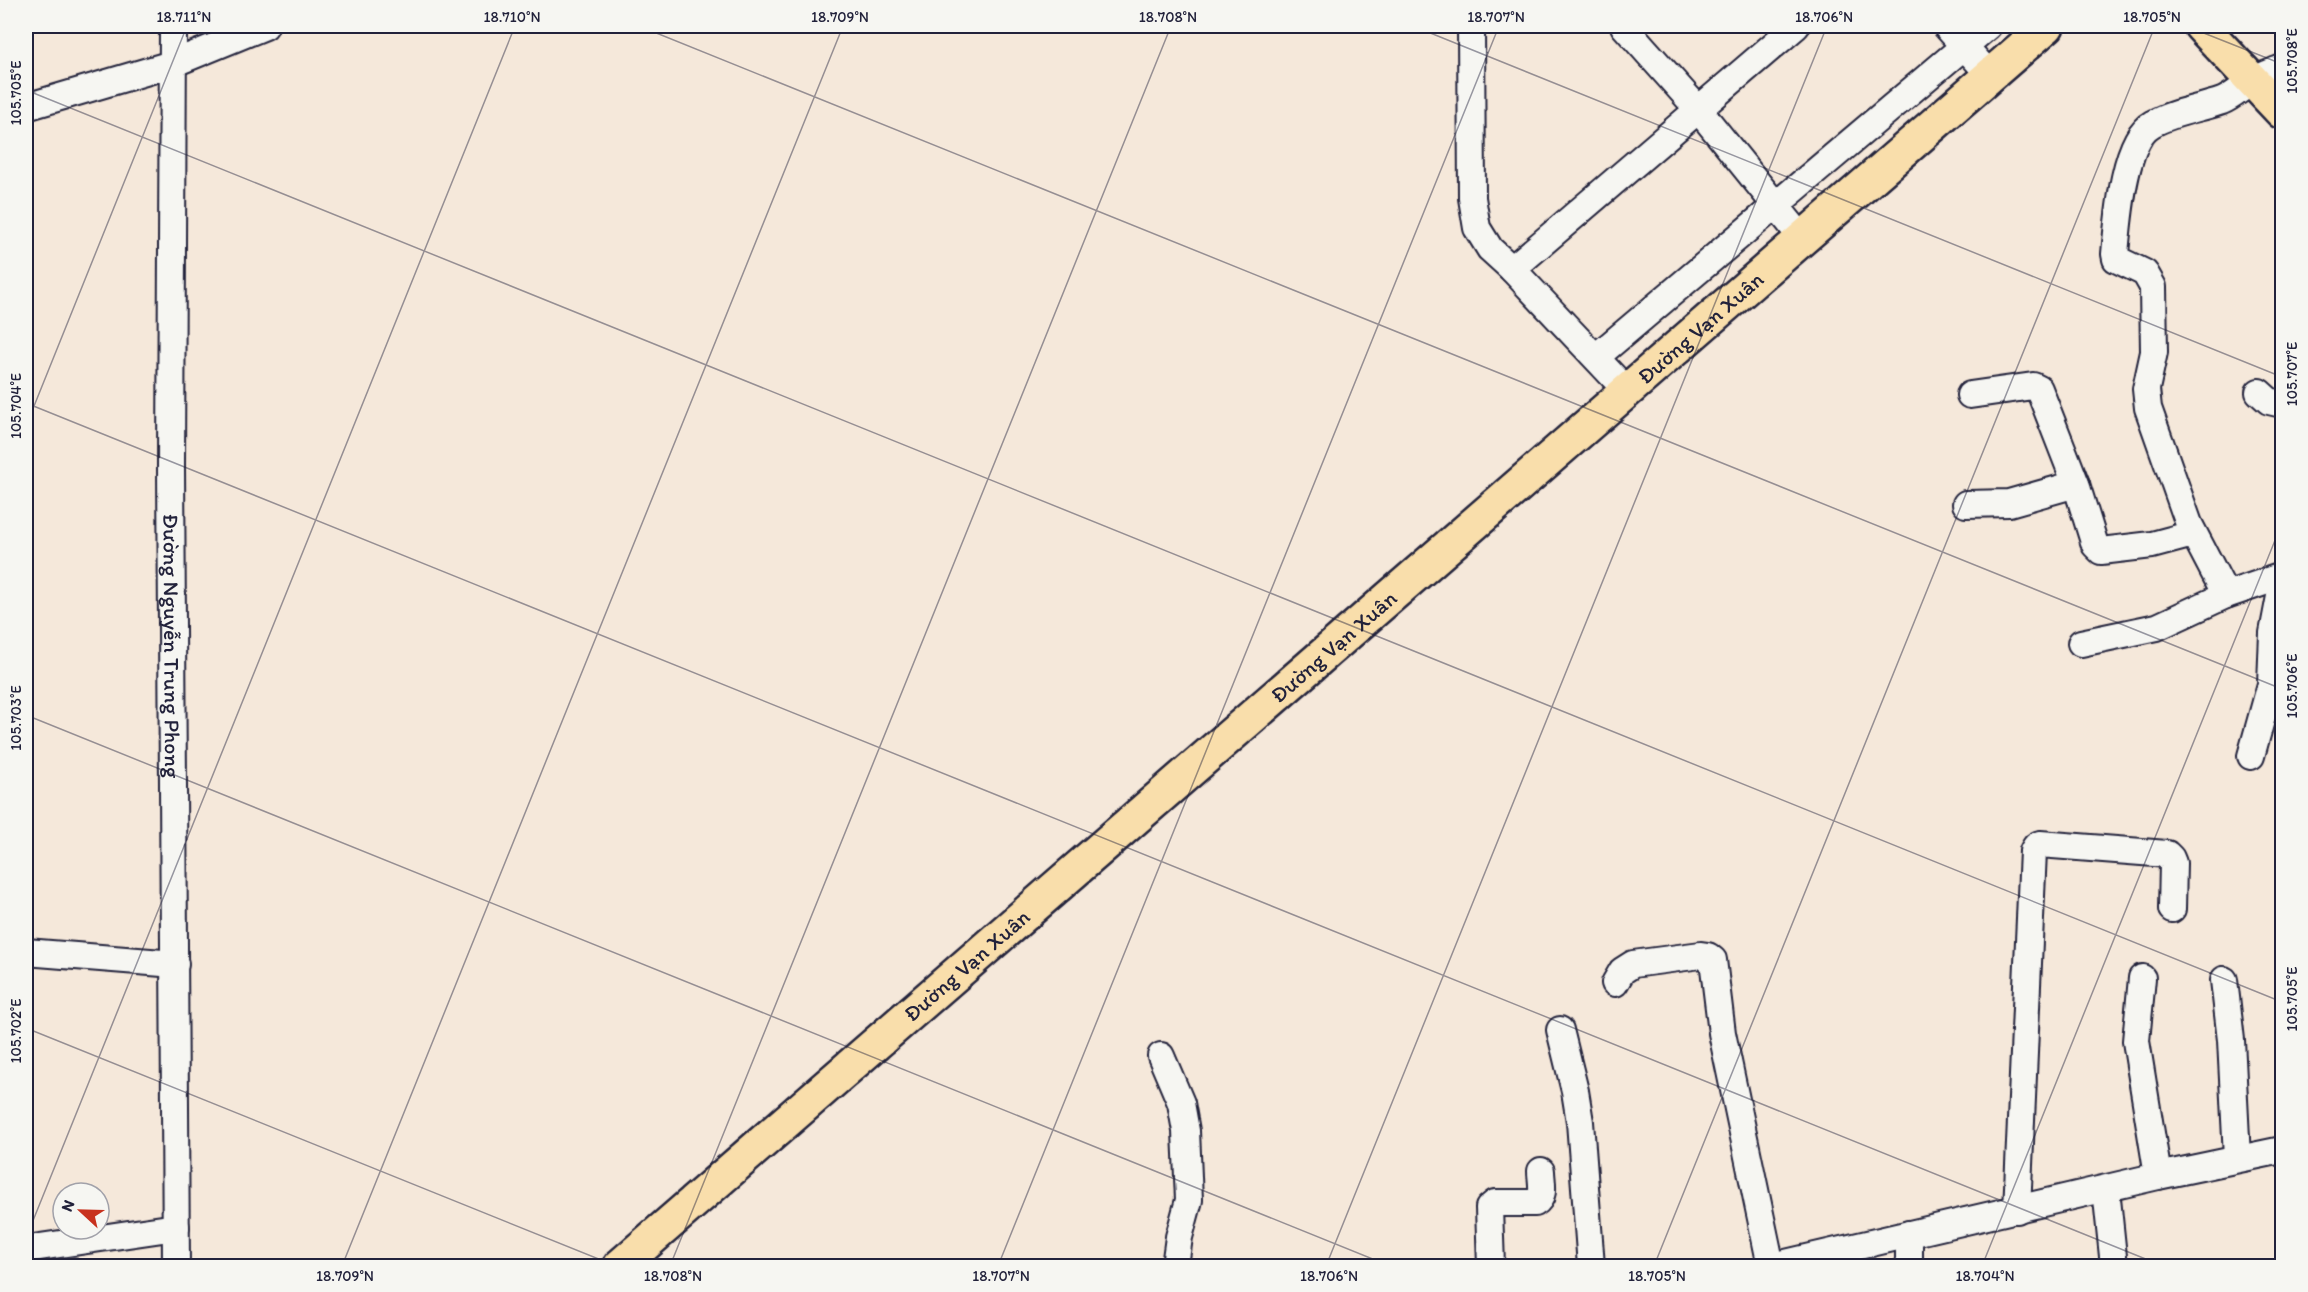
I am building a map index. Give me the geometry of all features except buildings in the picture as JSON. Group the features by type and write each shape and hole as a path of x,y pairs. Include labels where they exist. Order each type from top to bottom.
{"main road":[{"name":"Đường Vạn Xuân","path":"620,1266 2047,26"},
{"path":"2201,26 2283,112"}],"street":[{"name":"Đường Nguyễn Trung Phong","path":"172,26 171,478 176,1266"},
{"path":"26,107 172,64 265,26"},
{"path":"1471,26 1472,198 1477,228 1490,249 1512,269 1627,391"},
{"path":"1624,26 1698,109 1802,238"},
{"path":"1512,269 1796,26"},
{"path":"1946,26 1990,75"},
{"path":"1596,357 1988,26"},
{"path":"2226,595 2193,534 2146,399 2146,384 2154,352 2152,287 2145,273 2120,262 2115,254 2120,202 2136,142 2147,127 2158,121 2220,101 2236,94 2252,81 2283,68"},
{"path":"1970,394 2033,386 2039,389 2076,484 2095,545 2101,551 2152,545 2193,534"},
{"path":"2259,392 2269,401 2283,404"},
{"path":"1966,504 2009,503 2076,484"},
{"path":"2081,643 2157,627 2226,595 2283,576"},
{"path":"2251,756 2271,684 2273,633 2283,586"},
{"path":"2017,1210 2033,850 2040,844 2167,854 2173,863 2172,909"},
{"path":"26,952 175,964"},
{"path":"1615,983 1622,970 1633,964 1701,955 1713,960 1722,1033 1772,1266 2237,1158 2283,1150"},
{"path":"2142,978 2136,1041 2158,1176"},
{"path":"2224,980 2231,1040 2237,1158"},
{"path":"1560,1030 1580,1122 1591,1266"},
{"path":"1161,1056 1181,1103 1186,1131 1189,1200 1179,1237 1175,1266"},
{"path":"1491,1266 1488,1208 1495,1203 1535,1203 1540,1200 1542,1196 1541,1171"},
{"path":"2106,1189 2114,1266"},
{"path":"26,1249 176,1227"},
{"path":"1909,1234 1910,1266"}]}
